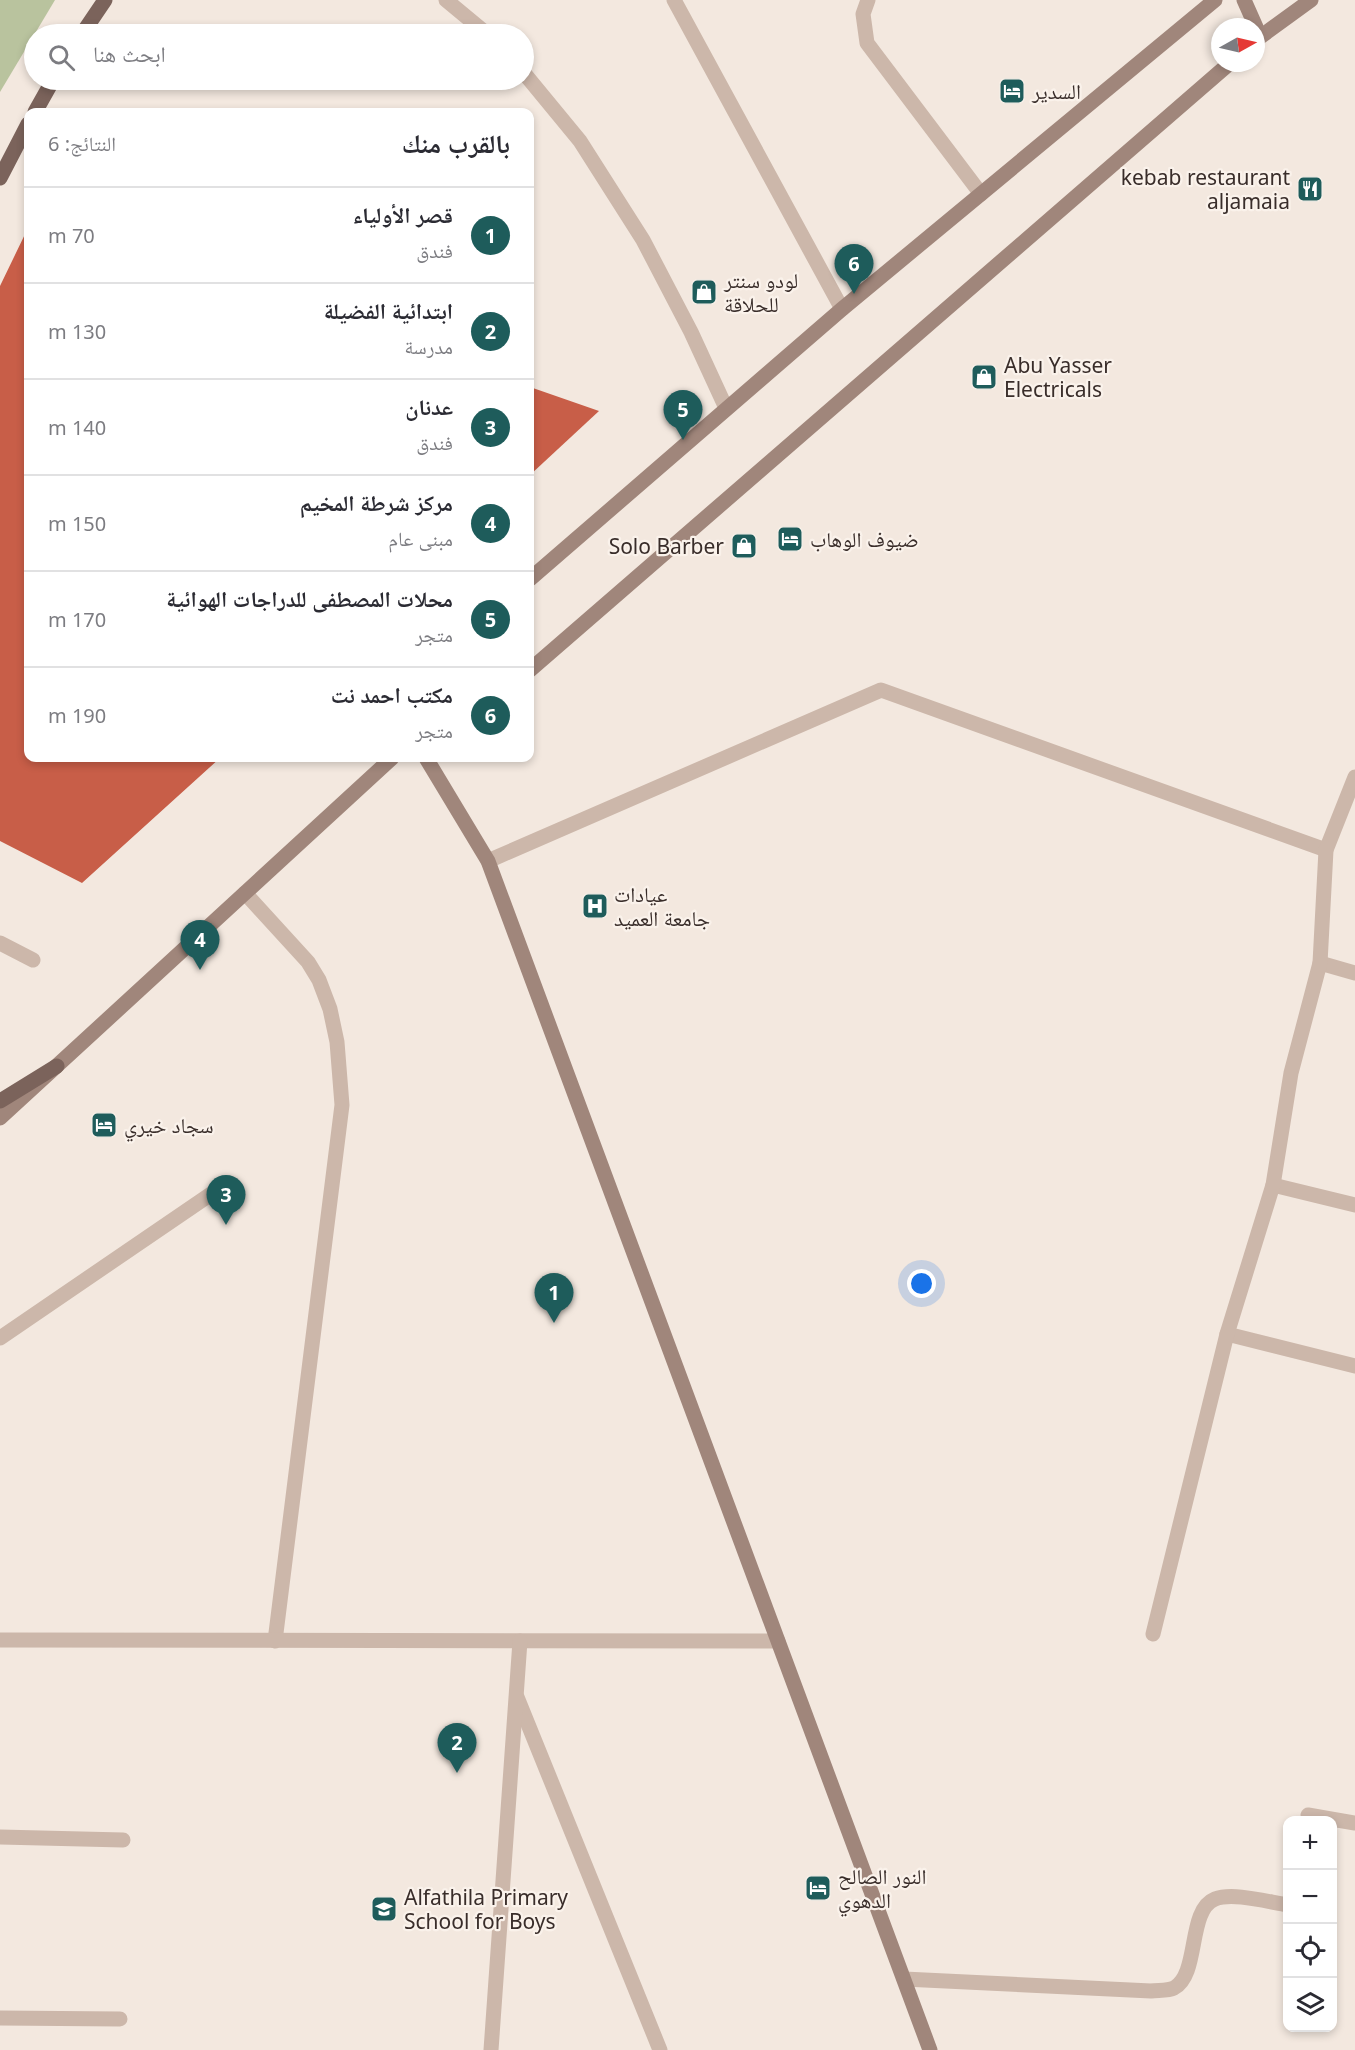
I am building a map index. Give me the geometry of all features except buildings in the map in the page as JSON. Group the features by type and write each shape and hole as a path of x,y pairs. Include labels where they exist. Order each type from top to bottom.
{"main road":[{"path":"89,24 105,0"},
{"path":"534,576 842,309 1215,0"},
{"path":"1244,0 1251,18"},
{"path":"1265,28 1311,0"},
{"path":"534,667 1220,72"},
{"path":"37,108 47,90"},
{"path":"0,178 24,132"},
{"path":"0,1118 388,762"},
{"path":"428,762 488,861 930,2050"},
{"path":"0,1101 57,1066"}],"street":[{"path":"446,0 475,24"},
{"path":"674,0 842,309"},
{"path":"868,0 863,14 867,43 981,194"},
{"path":"534,85 580,141 643,240 691,332 726,408"},
{"path":"488,861 881,690 1326,850"},
{"path":"1153,1634 1227,1334 1273,1185 1291,1073 1320,963 1326,850 1355,777"},
{"path":"245,893 308,962 319,980 330,1009 337,1042 342,1105 275,1641"},
{"path":"0,943 33,960"},
{"path":"1320,963 1355,973"},
{"path":"1273,1185 1355,1204"},
{"path":"0,1338 211,1194"},
{"path":"1227,1334 1355,1366"},
{"path":"0,1640 778,1641"},
{"path":"491,2050 520,1641"},
{"path":"516,1694 660,2050"},
{"path":"1308,1815 1355,1823"},
{"path":"0,1837 123,1840"},
{"path":"904,1979 1151,1991 1172,1989 1183,1981 1200,1915 1212,1900 1229,1896 1283,1904"},
{"path":"0,2018 120,2019"}],"green space":[{"path":"0,0 55,0 41,24 24,24 24,52 0,92"}],"place":[{"name":"السدير","path":"1012,91"},
{"name":"kebab restaurant aljamaia","path":"1310,189"},
{"name":"لودو سنتر للحلاقة","path":"704,292"},
{"name":"مكتب احمد نت","path":"854,294"},
{"name":"Abu Yasser Electricals","path":"984,377"},
{"name":"محلات المصطفى للدراجات الهوائية","path":"683,440"},
{"name":"ضيوف الوهاب","path":"790,539"},
{"name":"Solo Barber","path":"744,546"},
{"name":"عيادات جامعة العميد","path":"595,906"},
{"name":"مركز شرطة المخيم","path":"200,970"},
{"name":"سجاد خيري","path":"104,1125"},
{"name":"عدنان","path":"226,1225"},
{"name":"قصر الأولياء","path":"554,1323"},
{"name":"ابتدائية الفضيلة","path":"457,1773"},
{"name":"النور الصالح الدهوي","path":"818,1888"},
{"name":"Alfathila Primary School for Boys","path":"384,1909"}]}
